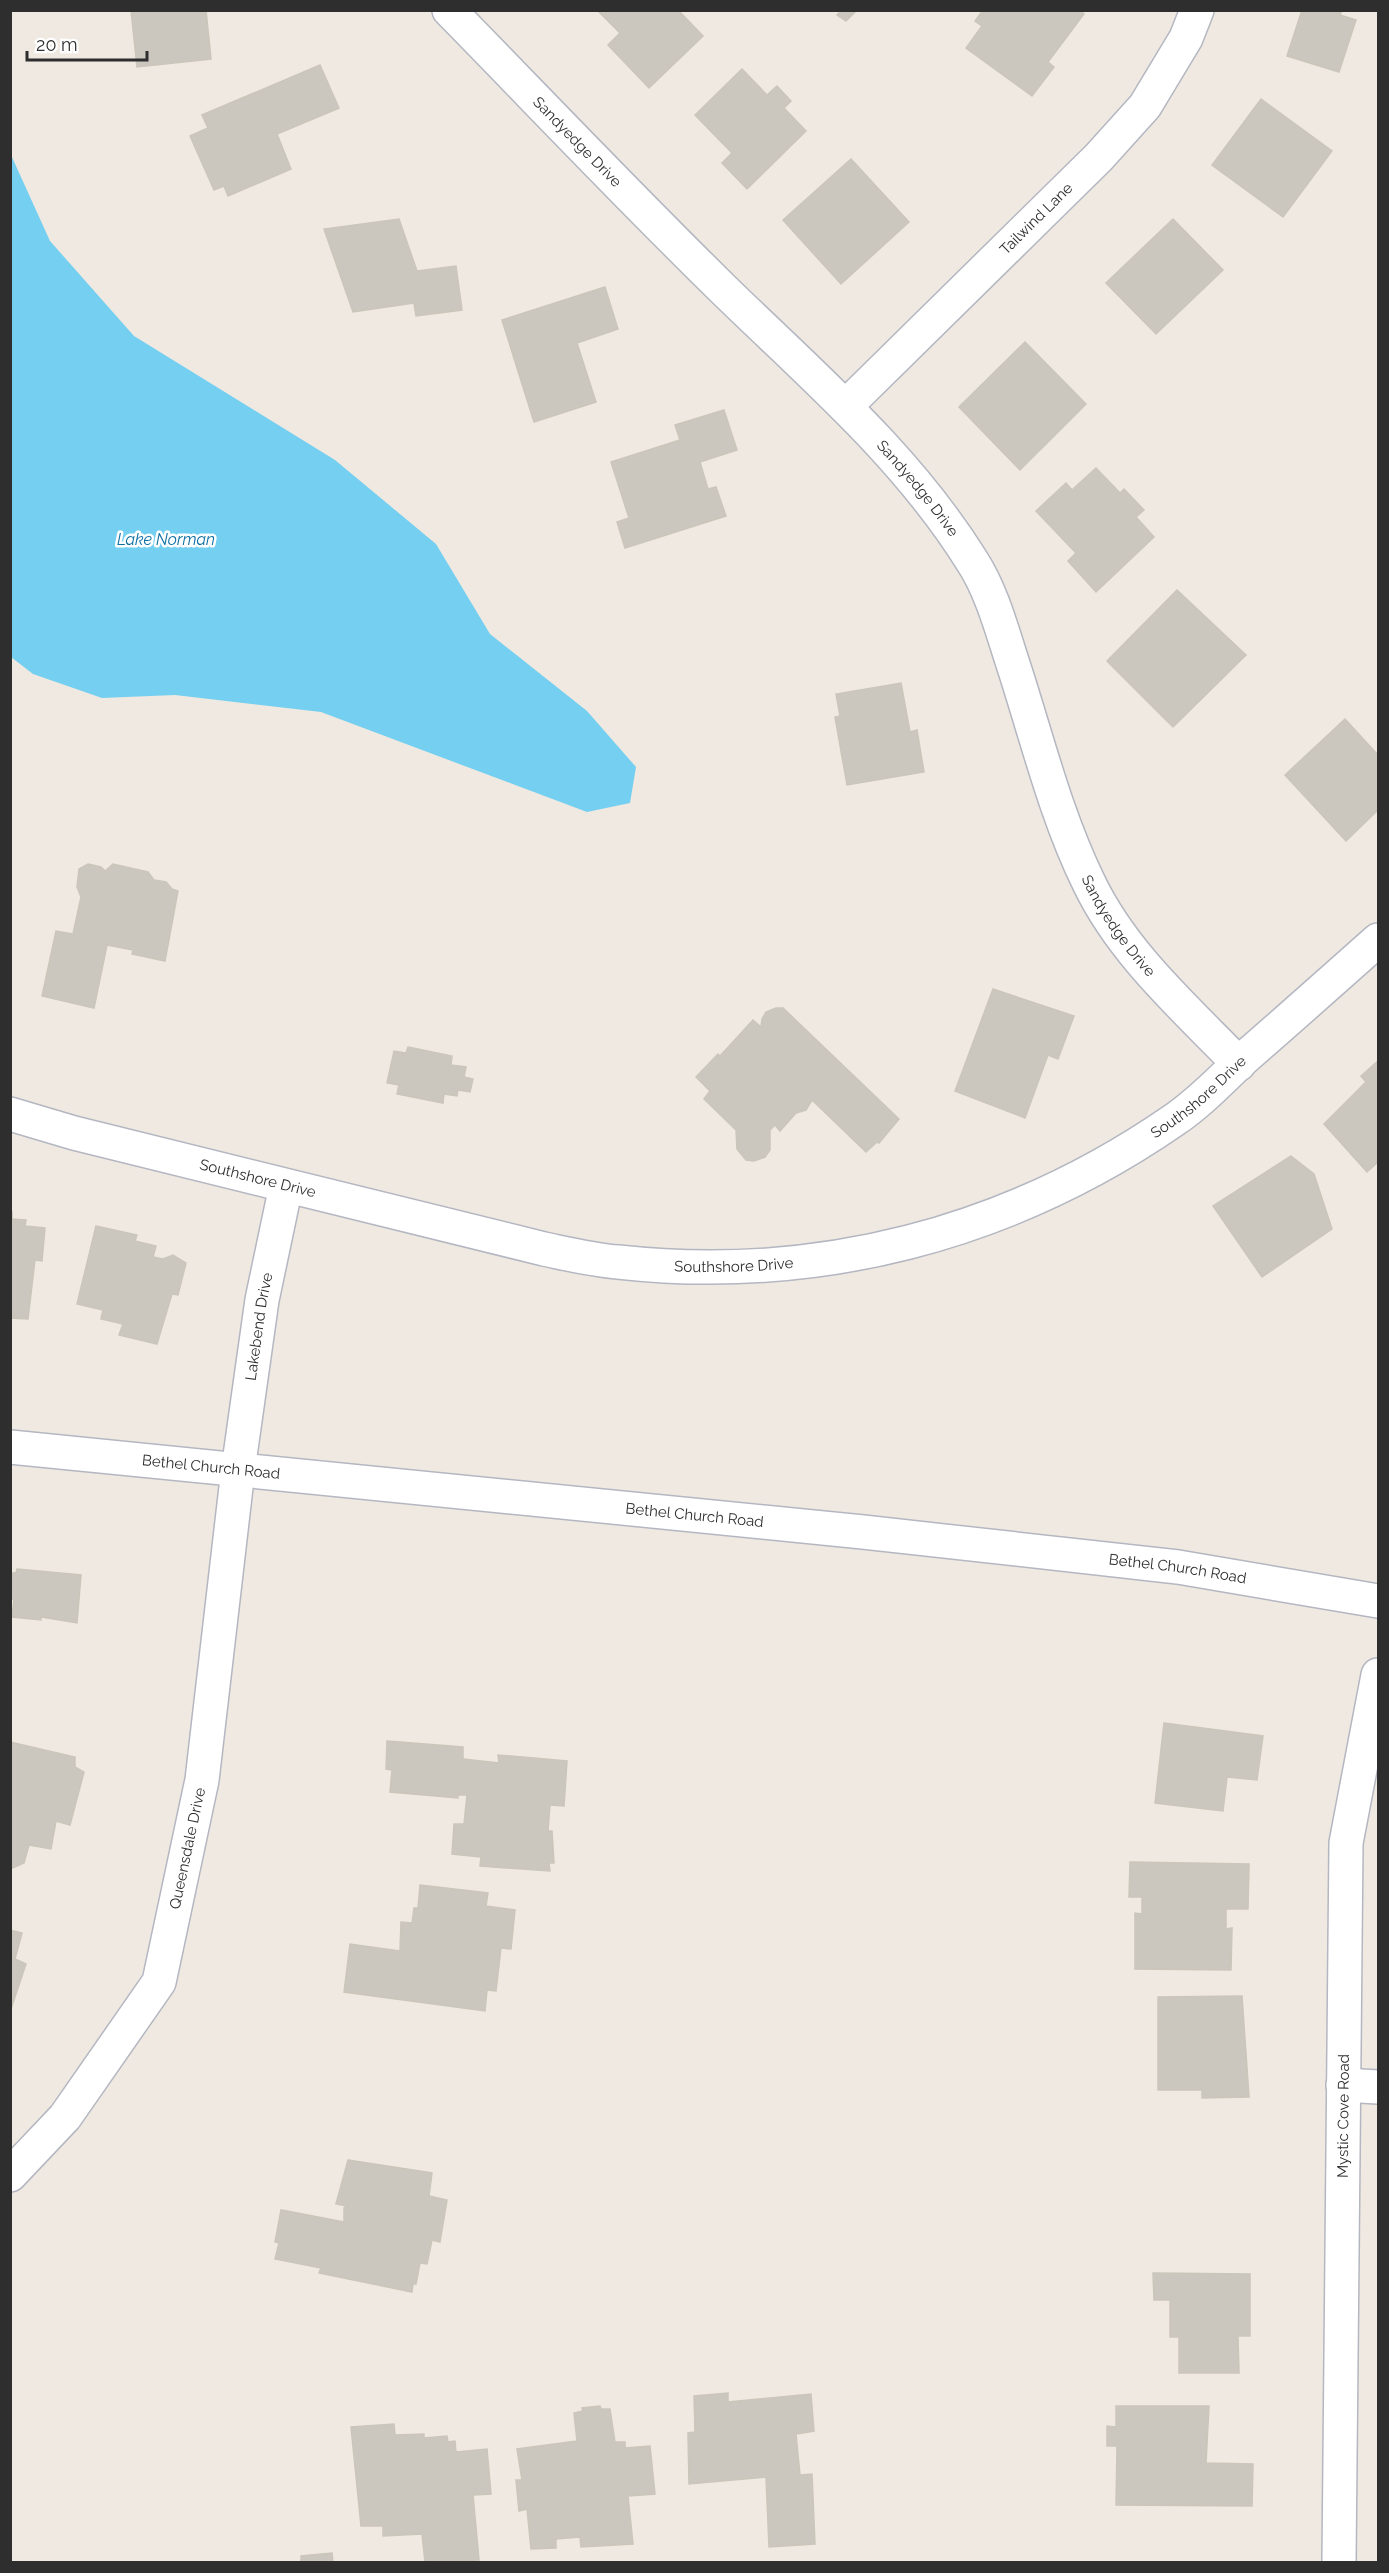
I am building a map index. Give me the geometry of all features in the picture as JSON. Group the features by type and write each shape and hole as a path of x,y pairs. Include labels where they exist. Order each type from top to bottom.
{"street":[{"name":"Sandyedge Drive","path":"449,10 723,289 846,406 920,487 950,526 975,565 998,617 1069,836 1090,885 1113,924 1147,968 1239,1064"},
{"name":"Tailwind Lane","path":"846,406 1099,157 1145,106 1186,38 1197,10"},
{"name":"Southshore Drive","path":"10,1114 74,1133 544,1250 617,1262 686,1267 772,1265 864,1254 950,1231 1030,1203 1103,1166 1177,1119 1378,940"},
{"name":"Lakebend Drive","path":"238,1470 262,1300 286,1186"},
{"name":"Bethel Church Road","path":"10,1448 863,1532 1166,1566 1378,1601"},
{"name":"Queensdale Drive","path":"10,2175 65,2117 159,1982 202,1780 238,1470"},
{"name":"Mystic Cove Road","path":"1339,2562 1346,1843 1378,1675"},
{"path":"1343,2085 1378,2087"}],"water":[{"name":"Lake Norman","path":"10,11 11,155 50,241 134,336 335,460 436,544 490,634 587,711 636,767 630,803 587,812 321,712 175,695 102,698 33,674 11,657"}],"building":[{"path":"131,10 206,10 211,59 137,67"},
{"path":"678,10 703,36 649,88 608,45 620,33 598,11"},
{"path":"842,10 857,10 846,21 837,15"},
{"path":"983,10 1079,10 1084,14 1048,62 1054,67 1032,96 966,48 982,26 975,21"},
{"path":"1302,10 1342,10 1340,15 1356,20 1339,72 1287,56"},
{"path":"320,65 339,108 277,134 291,169 228,196 224,186 214,190 190,136 208,128 202,115"},
{"path":"742,69 767,95 777,86 791,101 784,108 806,131 747,189 722,163 732,153 695,115"},
{"path":"1261,99 1332,151 1283,217 1212,165"},
{"path":"851,159 909,222 841,284 783,220"},
{"path":"399,219 417,271 456,266 462,310 416,316 414,303 353,312 324,229"},
{"path":"1173,219 1223,270 1156,334 1106,283"},
{"path":"605,287 618,329 577,343 596,402 534,422 502,320"},
{"path":"1025,342 1086,404 1020,470 959,407"},
{"path":"724,410 737,450 700,462 708,489 716,487 726,516 625,548 617,522 629,518 611,462 680,440 675,425"},
{"path":"1096,468 1120,493 1124,489 1144,510 1136,517 1154,537 1096,592 1068,561 1076,553 1036,511 1066,483 1072,490"},
{"path":"1177,590 1246,655 1173,727 1107,661"},
{"path":"901,683 910,732 917,730 924,772 847,785 835,717 840,716 836,694"},
{"path":"1345,719 1378,755 1378,810 1346,841 1285,775"},
{"path":"88,864 101,867 105,871 113,864 148,872 154,880 166,882 172,889 178,891 165,961 132,954 133,950 107,945 94,1008 42,996 56,931 73,934 81,897 77,887 79,869"},
{"path":"993,989 1074,1016 1058,1059 1048,1055 1025,1118 955,1091"},
{"path":"783,1008 899,1119 879,1143 877,1142 866,1152 812,1100 806,1110 796,1113 780,1131 775,1125 770,1130 770,1150 765,1157 754,1161 746,1160 737,1149 736,1130 704,1099 710,1091 696,1077 718,1054 720,1056 753,1020 761,1027 766,1012"},
{"path":"408,1047 452,1056 451,1065 466,1067 464,1077 473,1079 470,1092 458,1090 457,1096 444,1094 443,1103 397,1094 399,1085 387,1083 394,1051 406,1053"},
{"path":"1378,1061 1378,1162 1367,1172 1324,1124 1366,1082 1361,1076"},
{"path":"1291,1156 1314,1174 1332,1229 1262,1277 1213,1206"},
{"path":"10,1212 12,1212 12,1219 26,1220 25,1226 45,1228 42,1261 35,1260 28,1319 10,1318"},
{"path":"96,1226 137,1235 135,1241 156,1246 153,1257 163,1259 173,1255 186,1263 178,1295 172,1294 157,1344 119,1335 123,1324 101,1319 103,1310 77,1304"},
{"path":"17,1569 81,1575 77,1623 41,1617 41,1620 12,1617 14,1599 10,1599 10,1573 16,1573"},
{"path":"1164,1723 1263,1736 1257,1780 1227,1777 1223,1811 1155,1803"},
{"path":"387,1741 463,1747 463,1759 499,1763 498,1755 567,1761 564,1806 550,1805 548,1831 552,1831 554,1863 549,1863 550,1871 480,1866 481,1857 452,1854 454,1824 464,1824 467,1795 458,1795 458,1798 390,1792 392,1770 386,1769"},
{"path":"10,1742 75,1757 75,1767 84,1772 70,1825 56,1821 51,1849 29,1845 24,1863 10,1869"},
{"path":"1130,1862 1249,1864 1248,1909 1226,1909 1226,1929 1232,1928 1231,1970 1135,1969 1135,1913 1142,1914 1142,1897 1129,1897"},
{"path":"420,1885 488,1893 486,1906 515,1910 511,1949 501,1948 496,1991 487,1990 485,2011 344,1992 350,1944 400,1951 401,1922 412,1923 414,1908 418,1908"},
{"path":"10,1930 22,1933 15,1959 26,1964 10,2012"},
{"path":"1242,1996 1249,2097 1202,2098 1202,2090 1158,2090 1158,1997"},
{"path":"348,2160 432,2173 429,2196 447,2200 440,2242 432,2240 427,2264 420,2263 412,2292 319,2273 321,2268 275,2259 279,2243 275,2242 281,2210 344,2222 344,2208 347,2206 336,2204"},
{"path":"1153,2273 1250,2274 1250,2336 1238,2336 1239,2373 1179,2373 1179,2337 1170,2337 1170,2300 1154,2300"},
{"path":"728,2393 728,2402 811,2394 814,2431 796,2434 800,2475 812,2474 815,2544 769,2547 766,2477 689,2484 688,2433 695,2432 694,2396"},
{"path":"600,2406 601,2409 610,2409 615,2442 625,2442 625,2448 650,2446 655,2494 628,2496 633,2544 581,2547 580,2537 556,2539 556,2548 531,2549 527,2509 519,2511 516,2480 522,2480 517,2449 577,2441 574,2413 583,2411 582,2408"},
{"path":"1116,2406 1209,2406 1206,2463 1253,2464 1252,2506 1116,2505 1117,2446 1107,2446 1107,2426 1116,2427"},
{"path":"394,2424 395,2435 424,2434 424,2438 447,2436 448,2442 455,2441 456,2452 487,2449 491,2494 473,2495 479,2560 425,2562 422,2534 383,2536 383,2526 361,2526 351,2427"},
{"path":"332,2553 333,2562 301,2562 301,2556"}]}
